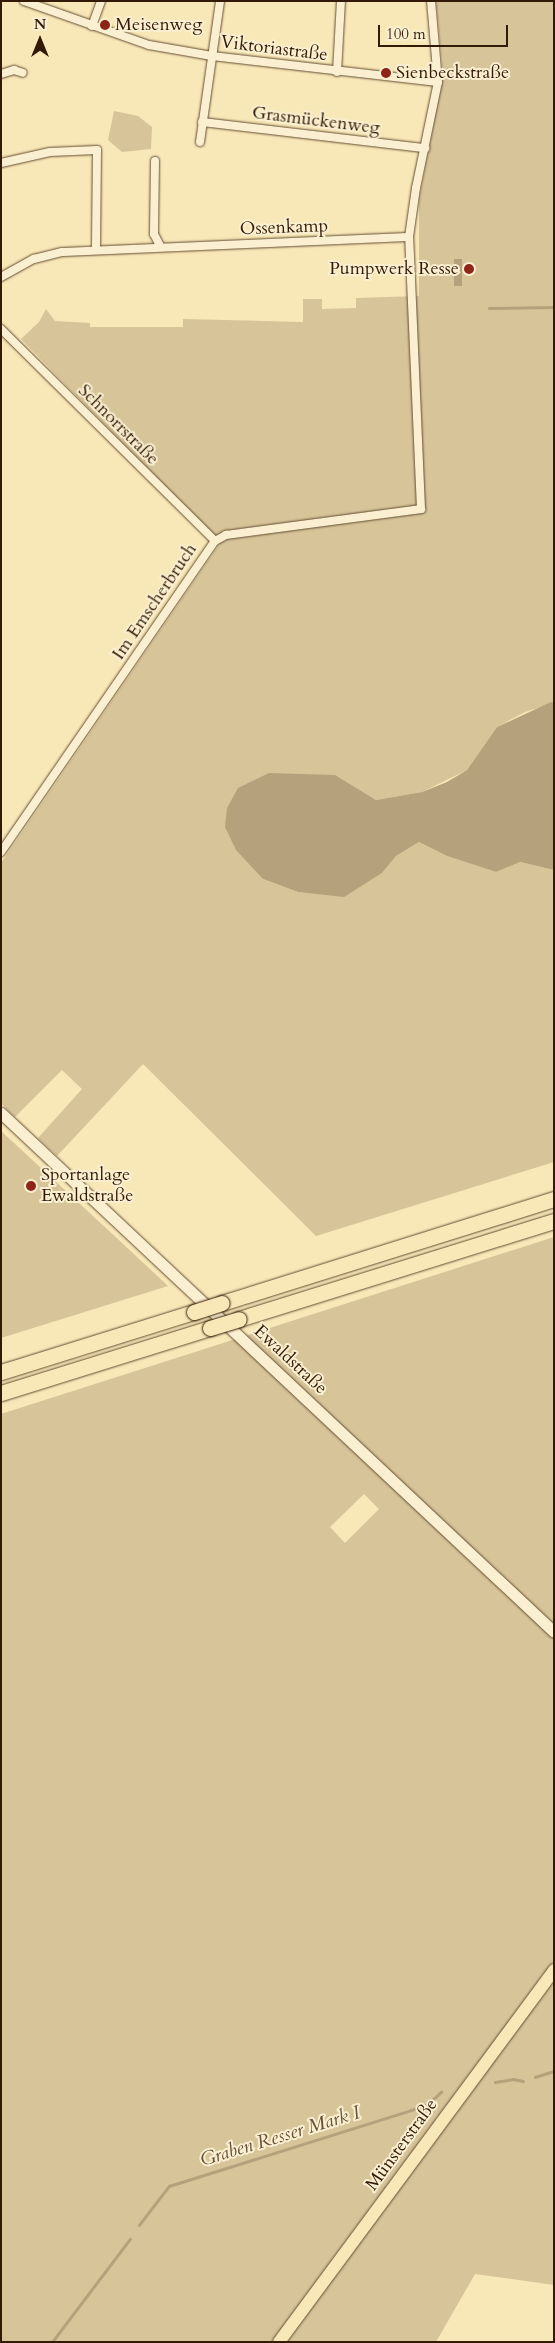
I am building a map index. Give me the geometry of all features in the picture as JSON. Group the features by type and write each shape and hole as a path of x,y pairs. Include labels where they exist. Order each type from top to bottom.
{"highway":[{"path":"1,1372 554,1199"},
{"path":"1,1393 554,1221"}],"main road":[{"name":"Ewaldstraße","path":"1,1113 554,1632"},
{"name":"Münsterstraße","path":"279,2342 554,1970"}],"street":[{"name":"Viktoriastraße","path":"24,1 148,45 212,56 337,72 438,82"},
{"path":"92,26 101,1"},
{"path":"200,142 220,1"},
{"path":"337,72 341,1"},
{"path":"409,237 416,188 426,148 438,82 432,1"},
{"path":"1,74 14,70 23,73"},
{"name":"Grasmückenweg","path":"202,122 325,139 426,148"},
{"path":"1,164 50,152 97,150 96,250"},
{"path":"155,161 154,234 160,246"},
{"name":"Ossenkamp","path":"1,277 21,265 48,254 96,250 150,250 160,246 409,237"},
{"name":"Im Emscherbruch","path":"1,852 215,541 226,535 421,509 409,237"},
{"name":"Schnorrstraße","path":"1,329 215,541"}],"shaded area":[{"path":"436,1 554,1 554,703 525,712 497,727 467,770 422,792 376,800 334,775 263,879 298,892 344,896 382,873 396,856 419,842 447,856 496,872 520,862 554,870 554,1162 316,1236 143,1064 57,1156 38,1138 82,1089 62,1070 15,1117 1,1103 1,863 220,543 21,339 39,322 46,309 55,321 90,323 90,327 183,327 183,319 303,322 303,299 322,299 322,309 356,308 356,298 419,296 419,199 443,76"},
{"path":"114,111 138,116 152,127 151,149 122,152 108,140"},
{"path":"454,259 462,259 462,286 454,286"},
{"path":"551,702 554,703 554,870 520,862 496,872 447,856 419,842 396,856 382,873 344,897 298,892 263,879 236,850 225,827 227,808 238,788 269,773 335,775 376,800 422,792 447,782 467,770 497,727"},
{"name":"Sportanlage Ewaldstraße","path":"1,1131 120,1241 168,1286 1,1338"},
{"path":"554,1237 554,2285 475,2274 436,2342 1,2342 1,1414","holes":["364,1494 379,1509 345,1543 330,1527"]}],"waterway":[{"path":"489,308 554,307"},
{"name":"Graben Resser Mark I","path":"535,2077 554,2071"},
{"name":"Graben Resser Mark I","path":"495,2082 513,2079 523,2081"},
{"name":"Graben Resser Mark I","path":"139,2225 169,2186 411,2110 428,2104 441,2092"},
{"name":"Graben Resser Mark I","path":"52,2342 130,2239"}],"place":[{"name":"Meisenweg","path":"105,25"},
{"name":"Sienbeckstraße","path":"386,73"},
{"name":"Pumpwerk Resse","path":"469,269"},
{"name":"Sportanlage Ewaldstraße","path":"31,1186"}]}
